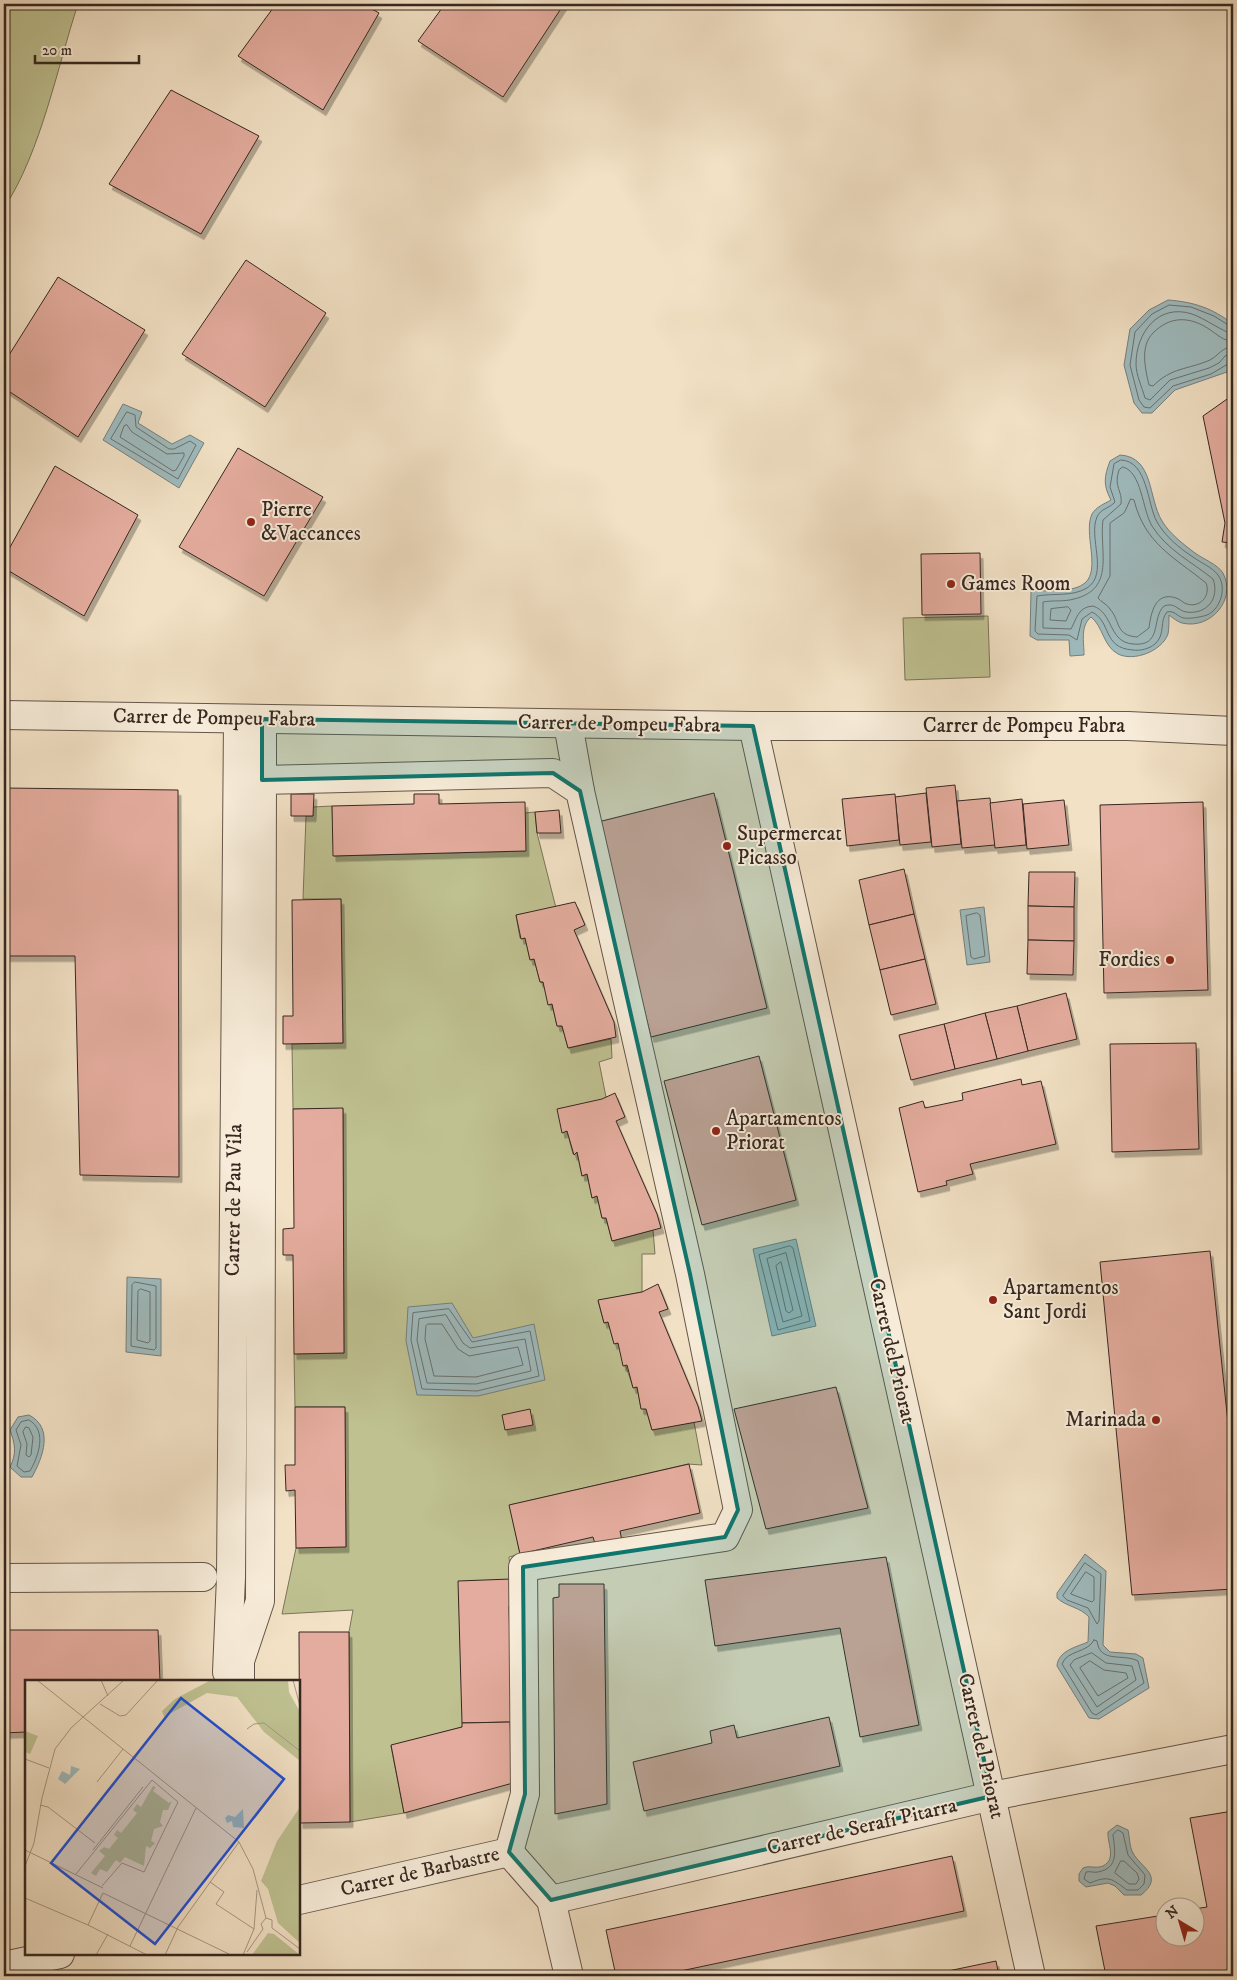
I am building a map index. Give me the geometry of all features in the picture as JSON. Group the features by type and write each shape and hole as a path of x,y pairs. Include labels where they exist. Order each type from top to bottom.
{"street":[{"name":"Carrer de Pompeu Fabra","path":"4,715 753,726 1128,726 1233,731"},
{"path":"240,1680 240,1661 260,1601 262,780 250,719"},
{"name":"Carrer de Pau Vila","path":"227,1680 250,719"},
{"path":"509,1852 525,1794 523,1567 725,1537 738,1510 690,1274 580,791 568,724"},
{"name":"Carrer del Priorat","path":"753,726 1031,1976"},
{"path":"262,780 553,773 580,791"},
{"path":"4,1578 203,1577"},
{"name":"Carrer de Serafí Pitarra","path":"551,1900 992,1796 1233,1749"},
{"name":"Carrer de Barbastre","path":"300,1900 509,1852 551,1900"},
{"path":"551,1900 570,1976"},
{"path":"4,1966 55,1955"}],"highlighted area":[{"path":"262,719 753,726 992,1796 551,1900 509,1852 525,1794 523,1567 725,1537 738,1510 690,1274 580,791 553,773 262,780"}],"green space":[{"path":"4,4 78,4 38,136 17,186 4,208"},
{"path":"988,616 990,677 905,680 903,618"},
{"path":"332,806 334,856 525,851 525,813 535,812 537,833 556,908 516,915 520,938 525,938 530,959 534,959 540,982 543,982 552,1004 557,1026 562,1026 568,1048 611,1039 612,1058 599,1062 606,1097 567,1131 573,1154 577,1152 582,1176 587,1174 592,1198 597,1196 602,1218 606,1218 612,1241 653,1230 655,1254 642,1254 642,1292 598,1301 604,1323 608,1322 614,1343 618,1343 633,1387 637,1387 641,1408 646,1409 652,1430 694,1422 702,1465 688,1464 510,1505 520,1554 509,1557 511,1579 462,1727 391,1746 404,1813 350,1822 349,1632 353,1610 282,1614 296,1548 346,1546 345,1407 295,1407 294,1354 344,1353 343,1109 293,1109 292,1044 343,1043 341,899 303,899 306,816 313,816 313,807"}],"water":[{"path":"1168,300 1186,302 1202,307 1218,314 1233,324 1233,363 1227,372 1175,390 1152,413 1142,413 1134,403 1124,365 1130,329 1149,310"},
{"path":"123,404 142,412 138,423 172,444 190,435 204,443 179,488 103,440"},
{"path":"1120,455 1131,457 1145,471 1158,512 1169,530 1181,542 1214,564 1223,573 1226,583 1224,603 1218,611 1202,622 1182,623 1169,615 1168,634 1165,640 1154,650 1132,657 1118,654 1113,650 1091,617 1084,630 1084,655 1070,656 1069,640 1037,640 1030,636 1031,591 1074,588 1085,583 1090,577 1092,560 1090,522 1092,514 1096,509 1111,500 1105,481 1106,472 1110,461"},
{"path":"984,907 990,962 967,965 960,910"},
{"path":"796,1239 816,1326 772,1336 753,1249"},
{"path":"127,1277 161,1279 161,1356 126,1352"},
{"path":"452,1303 473,1338 534,1324 545,1380 478,1396 417,1395 406,1341 408,1307"},
{"path":"29,1415 42,1427 44,1443 40,1461 32,1477 21,1477 10,1467 14,1457 14,1449 10,1430 18,1417"},
{"path":"1085,1554 1106,1571 1103,1645 1110,1652 1136,1654 1143,1658 1149,1688 1099,1719 1089,1718 1057,1666 1064,1653 1088,1642 1089,1617 1082,1611 1057,1598 1057,1593"},
{"path":"1117,1825 1128,1830 1133,1853 1151,1877 1151,1883 1141,1895 1124,1895 1115,1886 1108,1883 1086,1887 1079,1881 1079,1874 1083,1868 1103,1866 1110,1859 1108,1832"}],"building":[{"path":"276,4 363,4 379,13 323,110 238,56"},
{"path":"445,4 564,4 503,97 418,41"},
{"path":"171,90 259,136 201,234 109,184"},
{"path":"246,260 326,313 265,407 182,354"},
{"path":"58,277 145,330 78,437 4,388 4,363"},
{"path":"1230,397 1233,401 1233,543 1222,542 1225,523 1203,416"},
{"name":"Pierre &Vaccances","path":"238,448 323,497 264,596 179,547"},
{"path":"55,466 138,515 84,616 4,568 4,558"},
{"name":"Games Room","path":"980,553 981,614 922,615 921,554"},
{"path":"955,785 961,844 932,847 926,788"},
{"path":"4,788 178,790 179,1177 80,1175 75,956 4,956"},
{"path":"714,793 767,1008 651,1037 598,822"},
{"path":"926,793 931,842 900,845 895,797"},
{"path":"291,794 314,794 313,816 291,816"},
{"path":"414,794 439,794 439,804 525,802 526,851 333,856 332,806 414,804"},
{"path":"895,794 899,840 847,846 842,799"},
{"path":"990,798 995,845 962,848 957,801"},
{"path":"1022,799 1026,845 995,848 990,803"},
{"path":"1064,800 1069,845 1027,849 1023,804"},
{"path":"1203,802 1208,990 1104,993 1100,805"},
{"path":"559,810 561,833 537,833 535,812"},
{"path":"904,869 914,914 869,925 859,880"},
{"path":"1029,872 1075,872 1074,907 1028,906"},
{"path":"341,899 343,1043 283,1044 283,1016 293,1016 292,900"},
{"path":"575,902 585,925 574,930 614,1022 616,1037 568,1048 562,1026 557,1026 552,1004 548,1005 543,982 540,982 534,959 530,960 525,938 521,939 516,915"},
{"path":"1028,906 1074,907 1074,941 1028,940"},
{"path":"914,914 925,959 880,970 869,925"},
{"path":"1028,940 1074,941 1073,975 1027,974"},
{"path":"925,959 936,1004 891,1015 880,970"},
{"path":"1066,993 1077,1039 1028,1051 1017,1006"},
{"path":"1017,1006 1028,1051 997,1059 985,1013"},
{"path":"985,1013 997,1059 955,1069 944,1024"},
{"path":"944,1024 955,1069 911,1080 899,1035"},
{"path":"1196,1043 1199,1149 1112,1152 1110,1044"},
{"path":"759,1056 796,1200 702,1225 664,1081"},
{"path":"1021,1079 1022,1085 1041,1081 1056,1144 970,1164 973,1174 946,1181 947,1185 918,1192 899,1108 923,1101 925,1108 963,1100 962,1093"},
{"path":"615,1093 625,1117 616,1121 657,1214 661,1228 612,1241 606,1218 602,1218 597,1196 592,1198 587,1174 582,1176 577,1152 574,1155 567,1131 562,1133 557,1109 602,1099"},
{"path":"343,1108 344,1353 294,1354 293,1255 283,1255 283,1229 294,1228 293,1109"},
{"path":"1210,1251 1233,1471 1233,1589 1132,1595 1100,1262"},
{"path":"658,1284 668,1309 659,1312 698,1406 702,1421 652,1430 646,1409 641,1409 637,1387 633,1388 627,1365 623,1366 618,1343 614,1344 608,1322 604,1323 598,1300 642,1292"},
{"path":"836,1387 868,1508 766,1529 734,1409"},
{"path":"295,1407 345,1407 346,1547 296,1548 295,1490 286,1491 285,1465 295,1465"},
{"path":"530,1409 533,1425 505,1430 502,1415"},
{"path":"689,1464 700,1513 620,1531 622,1541 596,1547 593,1537 520,1554 509,1505"},
{"path":"886,1557 919,1725 860,1737 840,1628 715,1646 705,1580"},
{"path":"511,1579 520,1604 509,1606 512,1722 462,1723 458,1581"},
{"path":"559,1584 604,1584 607,1804 555,1814 553,1598 559,1597"},
{"path":"4,1630 158,1630 160,1680 25,1680 25,1732 4,1733"},
{"path":"299,1632 349,1632 350,1822 300,1823"},
{"path":"829,1717 840,1766 644,1811 633,1762 712,1743 710,1731 734,1725 737,1738"},
{"path":"510,1722 513,1783 404,1813 391,1745 462,1727 462,1723"},
{"path":"1233,1811 1233,1976 1106,1976 1096,1926 1154,1917 1154,1948 1204,1948 1204,1907 1207,1907 1190,1818"},
{"path":"952,1856 964,1911 657,1976 616,1976 606,1930"},
{"path":"996,1961 999,1976 924,1976"}],"place":[{"name":"Pierre &Vaccances","path":"251,522"},
{"name":"Games Room","path":"951,584"},
{"name":"Supermercat Picasso","path":"727,846"},
{"name":"Fordies","path":"1170,960"},
{"name":"Apartamentos Priorat","path":"716,1131"},
{"name":"Apartamentos Sant Jordi","path":"993,1300"},
{"name":"Marinada","path":"1156,1420"}]}
